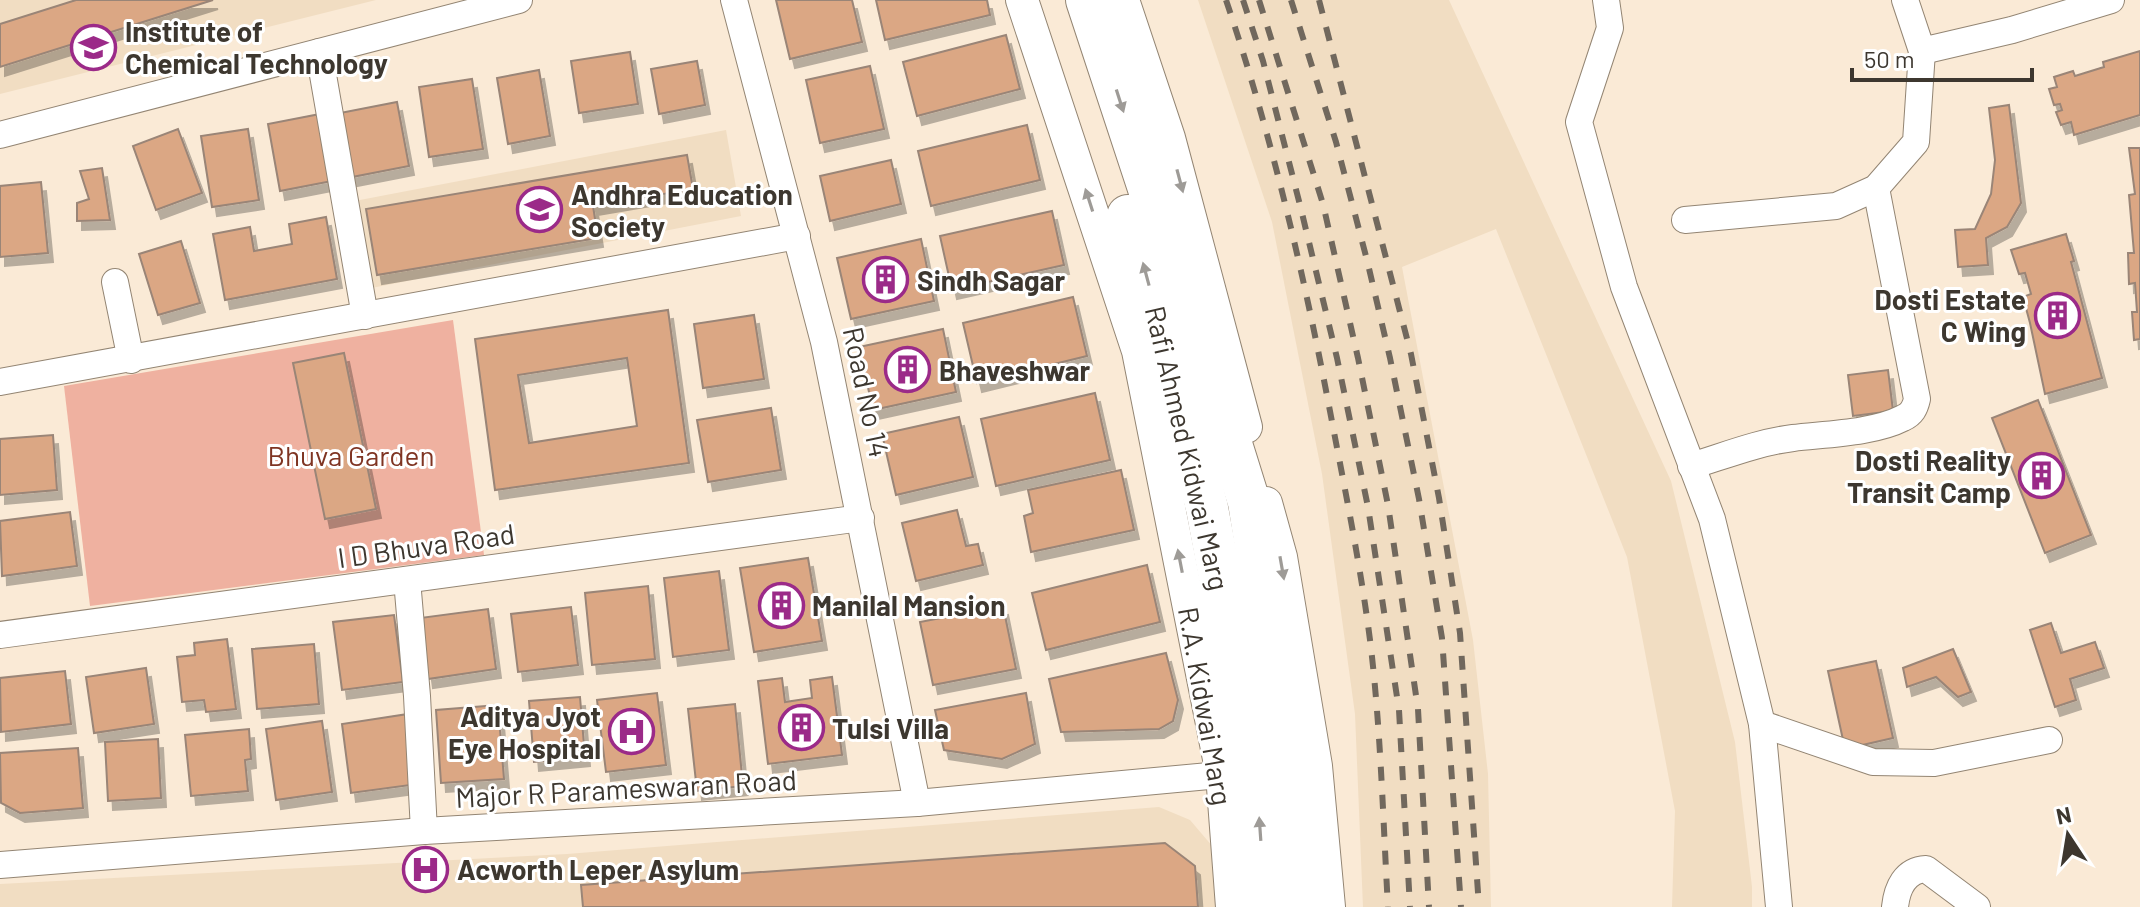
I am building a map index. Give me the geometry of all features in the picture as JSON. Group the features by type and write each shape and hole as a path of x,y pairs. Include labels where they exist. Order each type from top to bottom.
{"main road":[{"name":"Rafi Ahmed Kidwai Marg","path":"1059,0 1144,265 1271,770 1266,907"},
{"path":"1087,0 1249,502 1271,770 1306,907"}],"street":[{"path":"0,135 519,0"},
{"name":"Road No 14","path":"734,0 824,342 917,803"},
{"name":"R.A. Kidwai Marg","path":"1022,0 1271,770 1329,907"},
{"name":"R.A. Kidwai Marg","path":"1123,0 1169,138 1281,557 1271,770 1232,907"},
{"path":"1606,0 1610,28 1579,122 1624,287 1712,519 1762,724 1779,907"},
{"path":"1685,220 1836,206 1876,188 1916,142 1922,51 1905,0"},
{"path":"1922,51 2012,30 2111,0"},
{"path":"319,52 365,316"},
{"path":"1691,466 1772,442 1890,423 1915,409 1917,399 1876,188"},
{"path":"0,382 797,236"},
{"path":"115,282 131,360"},
{"name":"I D Bhuva Road","path":"0,635 861,518"},
{"path":"407,580 424,831"},
{"path":"1762,724 1873,762 1934,763 2049,740"},
{"name":"Major R Parameswaran Road","path":"0,865 424,831 917,803 1271,770"},
{"path":"1895,907 1907,874 1916,869 1926,869 1977,907"}],"shaded area":[{"name":"Institute of Chemical Technology","path":"0,0 376,0 0,94"},
{"path":"1198,0 1449,0 1671,481 1735,742 1752,907 1672,907 1675,811 1627,557 1496,229 1402,267 1473,640 1488,774 1491,907 1363,907 1355,714 1322,474 1272,222"},
{"name":"Andhra Education Society","path":"726,130 741,216 356,291 339,204"},
{"path":"1159,807 1190,820 1219,854 1220,907 0,907 0,884 567,854"}],"green space":[{"name":"Bhuva Garden","path":"453,320 484,555 90,606 64,386"}],"building":[{"path":"76,0 213,0 0,67 0,24"},
{"path":"776,0 852,0 862,42 790,59"},
{"path":"876,0 987,0 990,15 885,40"},
{"path":"1006,35 1020,89 917,116 903,62"},
{"path":"2140,51 2140,115 2074,135 2071,122 2061,125 2056,112 2062,110 2060,104 2054,105 2049,89 2057,87 2054,77 2073,71 2075,76 2104,67 2103,62"},
{"path":"630,52 638,104 579,113 571,61"},
{"path":"697,61 705,105 659,114 651,69"},
{"path":"870,66 884,129 820,143 806,80"},
{"path":"539,70 550,136 508,144 497,78"},
{"path":"472,79 483,149 429,157 419,87"},
{"path":"397,102 409,166 347,178 335,114"},
{"path":"2009,105 2021,203 2007,227 1986,238 1988,265 1958,267 1955,230 1975,229 1991,194 1995,160 1989,108"},
{"path":"320,114 332,181 280,191 268,124"},
{"path":"1027,125 1040,180 931,206 918,151"},
{"path":"178,129 202,193 156,210 133,146"},
{"path":"248,129 259,200 212,207 201,136"},
{"path":"2129,148 2140,148 2140,339 2134,340 2132,312 2137,312 2135,283 2129,284 2128,253 2134,253 2129,195 2135,194"},
{"path":"687,155 693,189 593,206 598,238 377,275 366,209"},
{"path":"891,160 901,204 830,221 820,176"},
{"path":"102,168 110,220 77,221 77,203 89,199 80,171"},
{"path":"41,182 48,253 0,257 0,186"},
{"path":"1052,211 1064,265 952,290 940,236"},
{"path":"326,217 337,279 225,300 213,234 250,227 254,251 292,244 289,224"},
{"name":"Dosti Estate C Wing","path":"2066,234 2102,378 2045,394 2023,297 2031,294 2025,273 2019,274 2011,250"},
{"name":"Sindh Sagar","path":"921,239 934,301 851,319 837,258"},
{"path":"181,241 200,303 158,315 139,254"},
{"path":"1073,297 1087,356 977,383 963,323"},
{"path":"668,310 689,463 495,490 475,339","holes":["627,358 637,426 529,443 518,375"]},
{"path":"754,315 764,379 703,388 694,324"},
{"name":"Bhaveshwar","path":"943,329 956,392 873,410 859,347"},
{"path":"344,353 376,509 325,519 293,363"},
{"path":"1888,370 1893,411 1853,416 1848,375"},
{"path":"1095,393 1110,460 996,486 981,419"},
{"name":"Dosti Reality Transit Camp","path":"2038,400 2091,535 2045,553 1992,418"},
{"path":"771,408 781,470 708,482 697,420"},
{"path":"959,417 973,477 896,495 882,434"},
{"path":"53,435 57,490 0,495 0,439"},
{"path":"1121,470 1134,530 1031,552 1024,516 1033,513 1028,490"},
{"path":"957,510 966,546 978,544 983,565 916,581 902,523"},
{"path":"70,512 77,566 2,576 0,521"},
{"name":"Manilal Mansion","path":"808,558 822,641 754,652 740,568"},
{"path":"1147,565 1160,622 1046,650 1032,593"},
{"path":"719,571 729,650 673,657 664,578"},
{"path":"648,586 655,659 592,665 585,593"},
{"path":"1003,606 1016,669 933,685 920,622"},
{"path":"571,607 578,665 518,672 511,614"},
{"path":"488,609 496,669 428,679 420,618"},
{"path":"394,615 403,682 342,690 333,622"},
{"path":"2051,623 2061,653 2095,642 2104,668 2070,679 2076,700 2055,707 2030,630"},
{"path":"227,639 236,709 206,712 204,700 182,702 177,657 195,655 194,643"},
{"path":"314,644 319,704 257,709 252,649"},
{"path":"1953,649 1971,692 1958,697 1936,677 1907,687 1903,668"},
{"path":"1166,653 1178,700 1173,721 1159,729 1061,732 1049,679"},
{"path":"1876,661 1893,738 1845,749 1828,671"},
{"path":"146,668 154,724 94,733 86,677"},
{"path":"65,671 71,724 1,732 0,678"},
{"name":"Tulsi Villa","path":"832,677 842,755 768,764 758,681 782,678 785,702 812,698 810,680"},
{"name":"Aditya Jyot Eye Hospital","path":"657,693 666,765 606,772 597,700"},
{"path":"1026,693 1035,744 1002,759 944,750 935,710"},
{"path":"580,697 585,757 534,762 529,701"},
{"path":"735,704 743,786 697,791 688,709"},
{"path":"498,705 504,779 441,783 436,710"},
{"path":"408,714 418,784 351,793 342,724"},
{"path":"322,721 332,792 276,800 266,729"},
{"path":"249,729 251,759 245,760 248,791 191,796 185,735"},
{"path":"158,739 161,798 108,801 105,742"},
{"path":"78,748 83,808 20,813 1,803 0,753"},
{"path":"1165,843 1195,866 1198,907 583,907 581,885"}],"railway":[{"path":"1226,0 1259,105 1287,212 1312,319 1354,537 1374,680 1388,907"},
{"path":"1243,0 1263,61 1300,205 1337,358 1368,507 1399,710 1410,907"},
{"path":"1259,0 1323,204 1388,505 1418,709 1429,907"},
{"path":"1291,0 1336,142 1367,260 1419,499 1442,638 1461,907"},
{"path":"1319,0 1411,354 1439,498 1460,633 1479,907"}],"place":[{"name":"Institute of Chemical Technology","path":"94,47"},
{"name":"Andhra Education Society","path":"540,210"},
{"name":"Sindh Sagar","path":"886,280"},
{"name":"Dosti Estate C Wing","path":"2057,315"},
{"name":"Bhaveshwar","path":"908,370"},
{"name":"Dosti Reality Transit Camp","path":"2042,476"},
{"name":"Manilal Mansion","path":"781,605"},
{"name":"Tulsi Villa","path":"801,728"},
{"name":"Aditya Jyot Eye Hospital","path":"632,732"},
{"name":"Acworth Leper Asylum","path":"426,869"}]}
